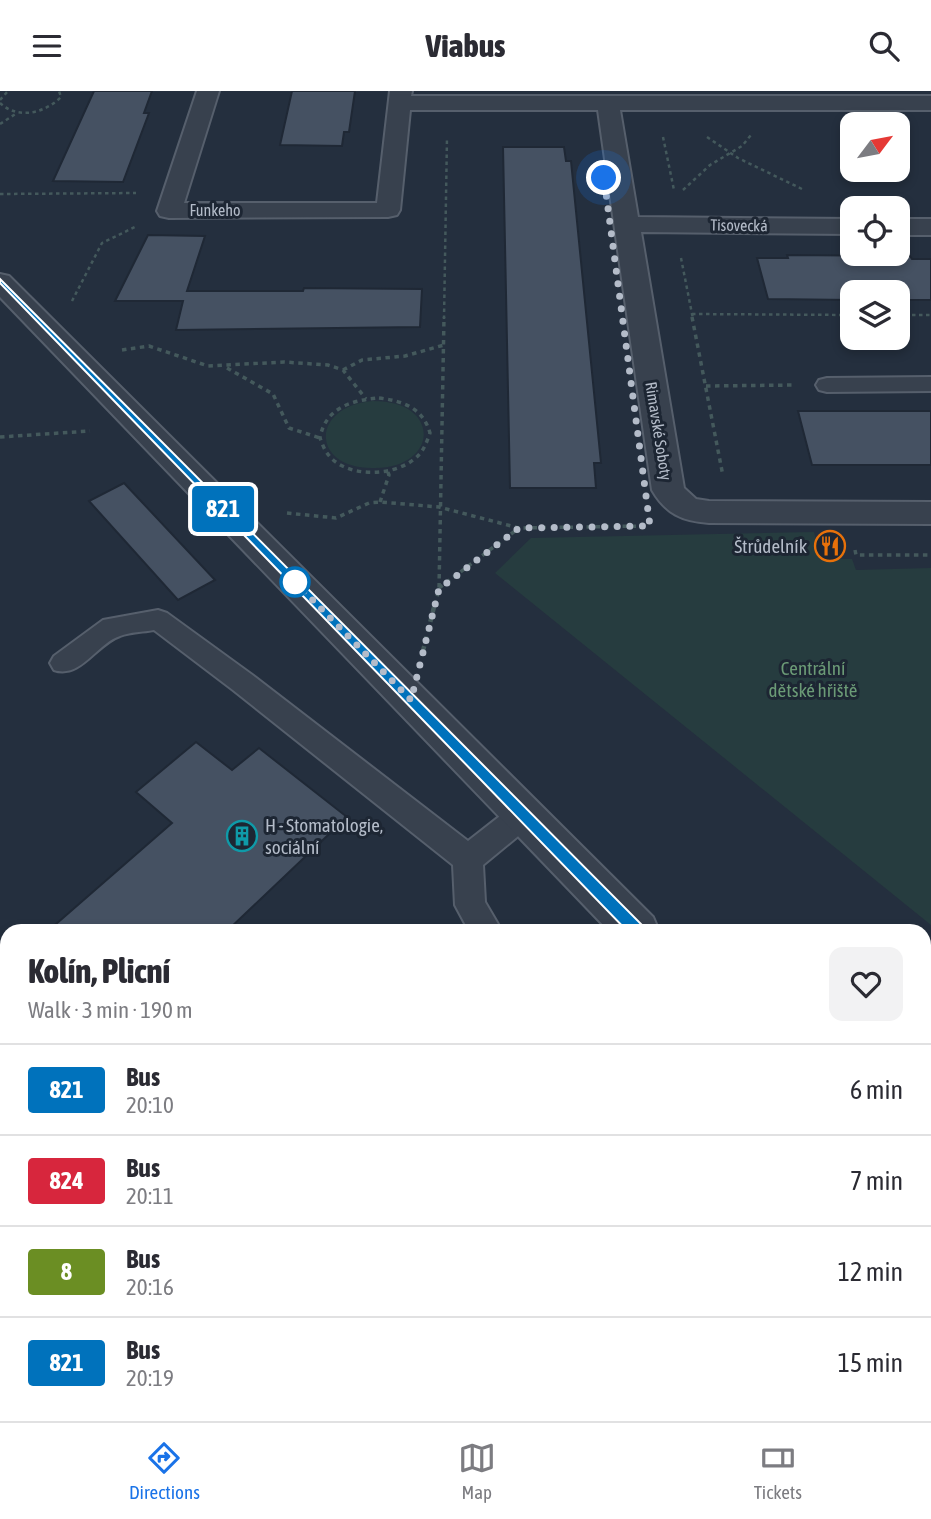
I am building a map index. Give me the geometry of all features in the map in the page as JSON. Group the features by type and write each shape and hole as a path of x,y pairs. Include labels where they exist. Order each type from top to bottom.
{"street":[{"name":"Funkeho","path":"208,91 169,211 388,210 400,97"},
{"path":"400,97 447,104 931,103"},
{"name":"Rimavské Soboty","path":"608,103 668,490 678,505 709,512 931,513"},
{"name":"Tisovecká","path":"627,224 840,226"},
{"path":"910,227 931,227"},
{"path":"0,282 631,924"}],"lane":[{"path":"827,385 931,384"},
{"path":"63,663 112,627 158,621 242,682 468,859 470,905 482,924"},
{"path":"468,859 524,814"}],"path":[{"path":"8,91 0,102 9,110 18,112 50,107 61,97 59,91"},
{"path":"411,700 439,589 447,104"},
{"path":"0,124 18,112"},
{"path":"663,135 675,197 694,178 748,140 754,130"},
{"path":"703,133 730,152 812,194"},
{"path":"0,194 143,193"},
{"path":"71,302 102,243 169,211"},
{"path":"130,229 134,217"},
{"path":"674,224 723,479"},
{"path":"692,314 840,314"},
{"path":"910,314 931,315"},
{"path":"120,351 149,345 208,366 313,363 343,370 366,399"},
{"path":"343,370 362,361 405,356 444,345"},
{"path":"226,367 273,394 283,424 292,431 320,438"},
{"path":"706,386 827,385"},
{"path":"386,398 410,405 424,415 430,433 426,447 419,456 408,464 387,470 365,471 338,464 325,452 320,438 321,428 330,415 346,405 366,399 386,398"},
{"path":"0,437 143,427"},
{"path":"430,433 442,434"},
{"path":"380,502 389,475 387,470"},
{"path":"275,511 336,518 369,503 380,502 439,507 519,528 650,526"},
{"path":"439,589 519,528"}],"green space":[{"path":"372,401 395,404 411,411 420,421 424,434 421,446 412,457 396,465 375,468 354,466 339,459 329,449 326,438 328,425 337,414 351,406"},
{"name":"Centrální dětské hřiště","path":"814,532 821,559 852,559 856,570 931,568 931,924 495,573 531,538"}],"building":[{"path":"94,91 152,91 144,113 149,113 123,182 53,181"},
{"path":"292,91 355,91 349,132 344,132 342,146 280,145"},
{"path":"503,147 564,147 566,161 571,161 601,463 594,463 596,488 510,488"},
{"path":"148,235 205,236 187,291 422,289 420,327 176,330 183,301 115,301"},
{"path":"787,255 840,255 840,266 910,266 910,256 912,259 931,259 931,300 910,300 910,280 840,280 840,300 768,299 757,258 788,258"},
{"path":"798,411 931,411 931,465 812,465"},
{"path":"124,483 215,580 178,600 89,501"},
{"name":"H - Stomatologie, sociální","path":"196,742 232,770 259,748 347,817 234,924 56,924 172,823 136,792"}],"bus line":[{"name":"821","path":"0,281 631,924"}],"place":[{"name":"Štrůdelník","path":"830,546"},
{"name":"H - Stomatologie, sociální","path":"242,836"}],"route":[{"path":"295,582 411,700 439,589 519,528 650,526 604,178"}]}
